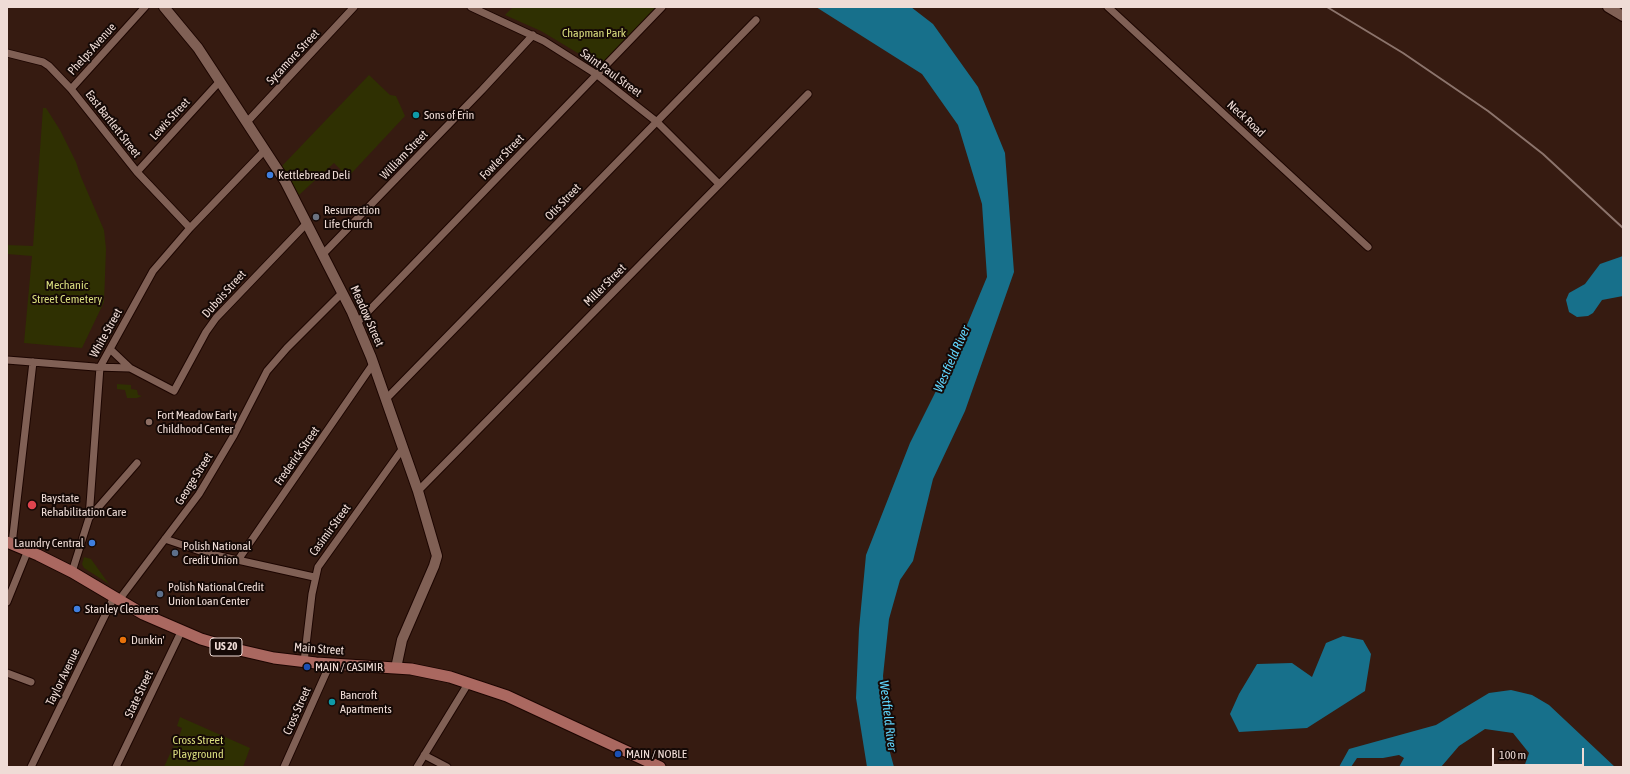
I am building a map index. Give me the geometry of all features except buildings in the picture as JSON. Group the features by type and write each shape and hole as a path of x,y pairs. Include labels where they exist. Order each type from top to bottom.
{"main road":[{"name":"Main Street","path":"9,543 28,550 72,572 144,614 181,632 245,652 304,662 396,668 440,674 469,682 507,696 659,767"}],"street":[{"name":"Phelps Avenue","path":"71,89 145,7"},
{"name":"Meadow Street","path":"164,7 194,42 248,122 285,181 357,323 386,399 418,491 436,558 404,634 398,652 396,668"},
{"name":"Sycamore Street","path":"248,122 354,7"},
{"name":"Saint Paul Street","path":"471,7 533,35 596,74 657,122 719,184"},
{"name":"Fowler Street","path":"357,323 662,7"},
{"name":"Neck Road","path":"1108,7 1368,247"},
{"path":"1608,7 1623,16"},
{"name":"Otis Street","path":"386,399 756,20"},
{"name":"William Street","path":"323,254 533,35"},
{"name":"East Bartlett Street","path":"7,53 43,62 71,89 137,172 190,228"},
{"name":"Lewis Street","path":"137,172 220,81"},
{"name":"Miller Street","path":"418,491 808,94"},
{"name":"White Street","path":"72,572 89,518 100,367 153,271 190,228 265,150"},
{"name":"Dubois Street","path":"130,368 174,391 206,332 216,318 307,223"},
{"name":"George Street","path":"116,598 165,539 204,487 234,435 267,372 287,348 342,293"},
{"path":"110,349 130,368"},
{"path":"7,360 130,368"},
{"path":"9,543 33,362"},
{"name":"Frederick Street","path":"238,560 373,364"},
{"name":"Casimir Street","path":"304,662 314,577 321,562 403,448"},
{"path":"89,518 137,464"},
{"path":"165,539 192,549 314,577"},
{"path":"7,602 28,550"},
{"name":"Taylor Avenue","path":"32,767 116,598"},
{"name":"State Street","path":"116,767 181,632"},
{"name":"Cross Street","path":"284,767 330,664"},
{"path":"7,673 31,682"},
{"path":"417,767 469,682"},
{"path":"424,755 447,767"}],"green space":[{"name":"Chapman Park","path":"513,7 657,7 600,65 596,66 585,61 586,58 541,31 505,15"},
{"path":"369,75 390,95 396,96 405,116 348,177 334,163 299,195 281,167"},
{"name":"Mechanic Street Cemetery","path":"43,108 46,108 60,130 76,162 104,230 106,249 104,302 82,348 24,343 32,256 7,254 7,245 33,246"},
{"path":"117,384 131,385 131,389 137,390 138,395 142,396 137,398 127,398 125,390 117,389"},
{"path":"84,557 91,559 109,584 84,568 82,564"},
{"name":"Cross Street Playground","path":"180,717 250,748 243,767 164,767 174,745 176,746 182,728 177,726"}],"water":[{"name":"Westfield River","path":"816,7 911,7 933,24 978,87 1005,153 1014,272 965,411 933,479 913,561 900,580 889,619 883,676 888,745 894,767 867,767 856,698 859,629 866,555 910,443 957,349 987,277 982,204 958,125 922,74"},
{"path":"1623,256 1623,296 1602,300 1593,313 1588,316 1577,317 1569,312 1566,300 1569,293 1585,284 1600,264"},
{"path":"1343,636 1363,640 1371,654 1365,691 1307,728 1239,732 1230,714 1239,694 1257,664 1292,663 1312,677 1326,643"},
{"path":"1511,690 1532,695 1549,705 1615,767 1524,767 1529,753 1513,733 1485,729 1459,746 1441,767 1399,767 1404,758 1399,755 1383,758 1357,758 1351,767 1339,767 1349,749 1436,725 1489,693"}],"railway":[{"path":"1327,7 1403,53 1488,111 1543,154 1623,228"}],"place":[{"name":"Sons of Erin","path":"416,115"},
{"name":"Kettlebread Deli","path":"270,175"},
{"name":"Resurrection Life Church","path":"316,217"},
{"name":"Fort Meadow Early Childhood Center","path":"149,422"},
{"name":"Baystate Rehabilitation Care","path":"32,505"},
{"name":"Laundry Central","path":"92,543"},
{"name":"Polish National Credit Union","path":"175,553"},
{"name":"Polish National Credit Union Loan Center","path":"160,594"},
{"name":"Stanley Cleaners","path":"77,609"},
{"name":"Dunkin'","path":"123,640"},
{"name":"MAIN / CASIMIR","path":"307,667"},
{"name":"Bancroft Apartments","path":"332,702"},
{"name":"MAIN / NOBLE","path":"618,754"}]}
